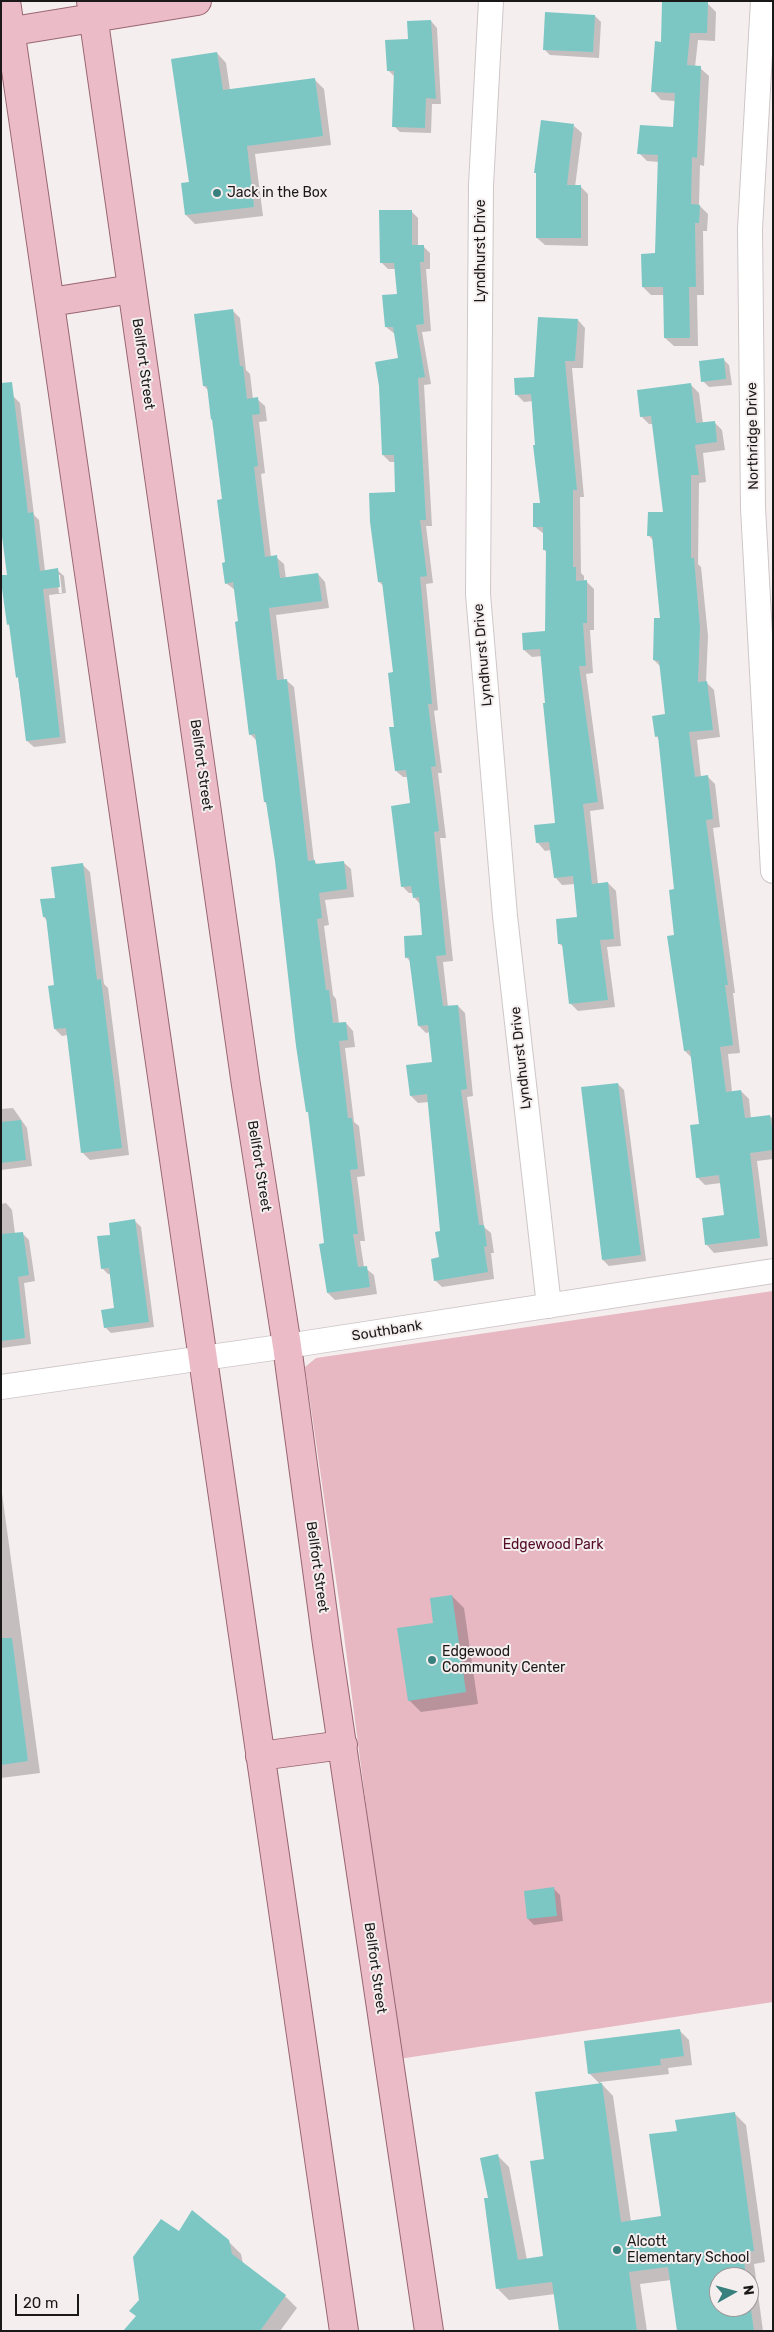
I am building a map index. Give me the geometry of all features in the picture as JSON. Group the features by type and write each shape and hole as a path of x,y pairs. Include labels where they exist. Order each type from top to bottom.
{"main road":[{"path":"6,1 6,32 51,302 344,2331"},
{"path":"6,32 92,10 198,1"},
{"name":"Bellfort Street","path":"92,10 244,1065 287,1346 327,1644 429,2331"},
{"path":"51,302 132,289"},
{"path":"260,1756 343,1745"}],"street":[{"name":"Lyndhurst Drive","path":"491,1 481,185 478,594 505,916 549,1306"},
{"name":"Northridge Drive","path":"764,1 750,229 754,508 773,871"},
{"name":"Southbank","path":"1,1387 287,1346 773,1271"}],"green space":[{"name":"Edgewood Park","path":"773,1291 773,2002 399,2059 343,1628 305,1367 316,1358"}],"building":[{"path":"662,1 708,2 707,33 690,33 687,65 701,66 697,158 692,157 691,204 700,205 699,223 695,223 696,287 689,287 690,338 664,338 663,287 642,287 641,254 655,253 658,155 637,154 640,125 673,127 675,93 651,92 655,41 661,42"},
{"path":"545,12 595,15 593,52 543,50"},
{"path":"431,20 436,99 426,98 425,128 392,127 394,71 387,71 385,40 408,39 407,21"},
{"path":"217,52 223,90 315,78 323,136 247,146 254,207 185,215 181,183 189,182 171,59"},
{"path":"541,120 574,124 567,185 581,185 581,238 536,238 536,173 534,173"},
{"path":"379,210 412,210 412,245 424,245 424,262 420,262 424,324 416,325 425,377 418,378 426,520 420,520 427,576 420,577 432,704 428,704 436,766 431,767 439,831 434,832 446,955 436,956 443,1006 458,1005 467,1089 461,1090 479,1225 484,1225 487,1246 484,1247 488,1272 434,1281 431,1259 439,1257 435,1232 440,1231 427,1094 410,1096 406,1065 432,1062 428,1025 418,1026 409,957 405,958 404,936 422,935 419,897 413,898 411,886 401,887 391,806 410,803 406,770 395,771 389,727 394,727 388,673 393,672 382,582 378,582 370,522 369,493 395,492 394,455 382,455 379,386 375,362 398,358 393,327 385,327 382,295 397,294 394,263 380,263"},
{"path":"233,309 240,366 243,366 247,399 258,397 260,414 252,415 258,466 254,467 265,557 277,555 280,578 318,573 322,601 269,608 277,680 287,679 308,861 315,860 315,864 344,861 347,889 319,893 322,918 317,919 326,990 329,990 333,1023 346,1022 348,1040 339,1041 348,1118 352,1118 358,1169 350,1170 358,1234 353,1234 358,1267 367,1266 370,1287 327,1293 319,1244 324,1243 317,1184 308,1112 306,1112 296,1046 275,861 266,802 264,802 255,734 249,735 235,622 238,621 233,582 225,584 222,563 225,562 217,500 222,499 212,419 207,386 203,386 194,314"},
{"path":"538,317 578,319 575,361 565,361 577,490 573,490 573,567 576,567 576,581 587,580 587,623 583,623 586,666 579,666 598,802 583,804 592,884 608,882 614,939 600,940 608,1000 569,1004 562,944 558,944 556,919 577,917 573,876 554,878 549,842 536,843 534,825 555,823 543,703 545,703 540,649 523,650 522,633 545,631 546,550 543,550 543,527 533,527 533,503 540,503 533,445 535,445 531,394 515,395 514,378 534,377"},
{"path":"724,358 726,379 701,382 699,361"},
{"path":"12,382 28,513 33,512 40,571 58,568 60,587 43,589 60,737 26,741 18,677 16,678 1,581 1,575 7,575 1,529 1,383"},
{"path":"691,383 696,423 715,421 717,442 695,445 699,475 691,475 691,558 694,558 700,627 698,682 707,681 713,730 689,732 695,777 708,775 713,819 706,820 728,985 725,985 733,1045 720,1047 726,1092 741,1090 745,1118 770,1115 773,1135 773,1150 750,1153 760,1238 705,1245 702,1218 724,1215 719,1175 696,1178 690,1125 699,1124 690,1050 684,1051 667,936 674,935 669,890 674,889 658,736 655,737 652,716 665,714 659,661 653,660 654,618 660,618 652,536 647,536 648,512 663,512 651,416 640,417 637,390"},
{"path":"83,863 97,980 101,979 122,1148 81,1153 66,1028 54,1029 48,986 54,985 46,917 43,917 40,899 55,898 51,867"},
{"path":"618,1083 641,1255 602,1260 581,1087"},
{"path":"21,1120 26,1160 1,1163 1,1122"},
{"path":"135,1219 149,1322 104,1328 101,1310 114,1308 109,1268 101,1269 97,1236 110,1235 109,1223"},
{"path":"23,1232 29,1275 18,1277 25,1338 1,1341 1,1234"},
{"name":"Edgewood Community Center","path":"452,1595 466,1692 408,1701 397,1628 433,1623 430,1598"},
{"path":"1,1638 12,1638 28,1761 1,1765"},
{"path":"554,1887 557,1916 527,1919 524,1891"},
{"path":"680,2029 684,2056 660,2059 661,2065 588,2074 584,2041"},
{"path":"602,2083 621,2222 661,2216 649,2134 677,2131 675,2120 735,2112 754,2251 743,2252 745,2267 709,2267 709,2317 752,2317 754,2331 677,2331 668,2267 629,2272 637,2331 559,2331 552,2282 496,2289 484,2198 488,2198 480,2158 498,2154 518,2260 543,2256 530,2161 544,2159 535,2092"},
{"path":"192,2210 229,2240 232,2254 286,2295 260,2331 123,2331 136,2316 129,2311 139,2300 133,2257 161,2219 179,2231"}],"place":[{"name":"Jack in the Box","path":"217,193"},
{"name":"Edgewood Community Center","path":"432,1660"},
{"name":"Alcott Elementary School","path":"617,2250"}]}
